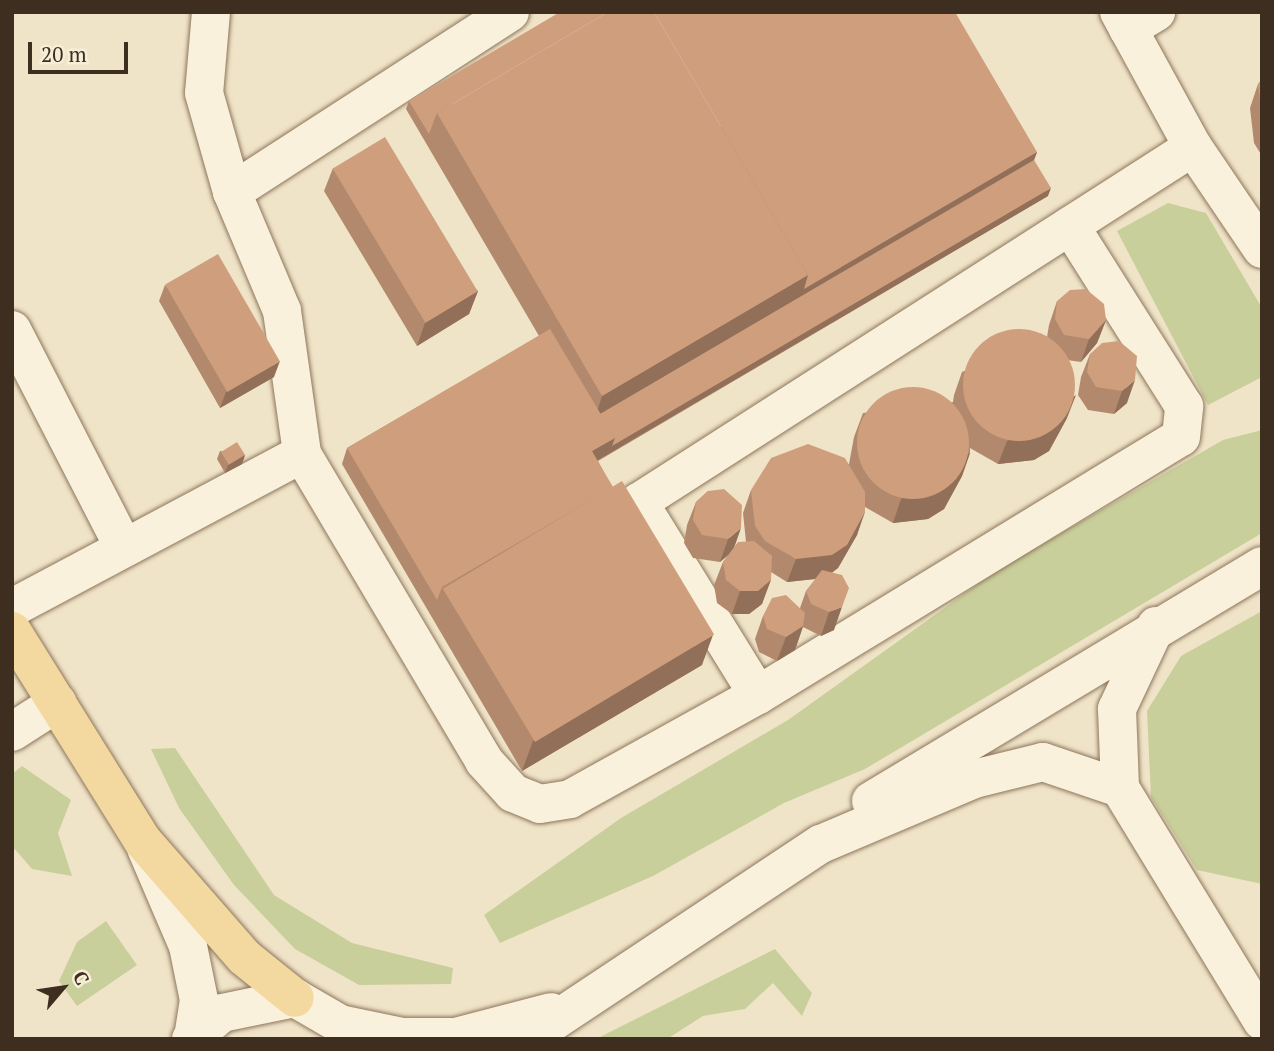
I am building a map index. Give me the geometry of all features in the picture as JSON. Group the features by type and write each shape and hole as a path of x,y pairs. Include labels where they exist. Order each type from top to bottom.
{"main road":[{"path":"12,631 142,840 244,957 295,998"}],"street":[{"path":"211,12 204,93 232,192 282,311 302,454 484,761 513,793 540,804 570,799 758,695 1181,437 1184,406 1070,226"},
{"path":"232,192 492,17"},
{"path":"1134,18 1193,147 1262,249"},
{"path":"758,695 639,502 1193,147"},
{"path":"12,330 123,546"},
{"path":"12,608 123,546 302,454"},
{"path":"527,1039 821,844 876,797 1156,626 1262,566"},
{"path":"1156,626 1116,709 1120,789 1250,978 1262,1021"},
{"path":"12,732 57,703"},
{"path":"821,844 974,779 1043,762 1120,789"},
{"path":"142,840 188,946 199,1000 192,1037"},
{"path":"192,1037 222,1013 295,998 342,1032 402,1037 456,1037 594,995"}],"green space":[{"path":"1168,203 1206,213 1262,308 1262,377 1208,405 1117,231"},
{"path":"1262,430 1262,533 865,769 784,803 653,876 500,943 484,915 621,818 788,720 999,569 1223,440"},
{"path":"1262,611 1262,884 1197,870 1151,797 1147,711 1181,656"},
{"path":"175,748 274,895 352,943 453,968 451,984 359,985 295,949 234,885 179,808 151,749"},
{"path":"22,766 71,800 58,833 72,876 32,869 12,846 12,774"},
{"path":"106,921 137,965 77,1006 59,981 77,942"},
{"path":"775,949 812,993 802,1016 773,983 745,1009 703,1016 667,1039 596,1039"}],"building":[{"path":"560,12 608,12 437,113 429,134 409,101"},
{"path":"608,12 654,12 808,275 602,396 437,113"},
{"path":"654,12 955,12 1037,152 804,289 808,275"},
{"path":"1262,79 1262,117 1258,84"},
{"path":"385,137 478,291 425,323 333,168"},
{"path":"1034,160 1051,188 612,446 615,438 600,414"},
{"path":"218,254 280,361 227,392 165,284"},
{"path":"1086,289 1104,304 1106,320 1089,339 1064,335 1055,319 1057,301 1070,290"},
{"path":"550,329 615,438 592,451 613,487 442,587 437,600 347,448"},
{"path":"1019,329 1040,333 1059,345 1071,364 1075,385 1071,406 1059,425 1040,437 1019,441 998,437 979,425 967,406 963,385 967,364 979,345 998,333"},
{"path":"1119,341 1137,356 1135,380 1122,391 1096,387 1087,372 1090,354 1102,343"},
{"path":"913,387 935,391 953,403 965,421 969,443 965,465 953,483 935,495 913,499 891,495 873,483 861,465 857,443 861,421 873,403 891,391"},
{"path":"237,442 245,455 229,465 221,452"},
{"path":"808,444 845,458 865,492 865,512 847,545 832,555 796,559 765,541 755,526 751,490 771,458"},
{"path":"622,481 714,634 535,742 443,589"},
{"path":"724,489 742,505 741,528 728,539 702,535 693,520 696,502 708,491"},
{"path":"754,541 772,556 771,580 758,591 740,591 726,580 723,562 738,542"},
{"path":"822,570 842,575 849,588 842,607 829,612 811,604 806,591"},
{"path":"786,595 805,613 803,626 786,637 767,629 763,616 772,598"}]}
